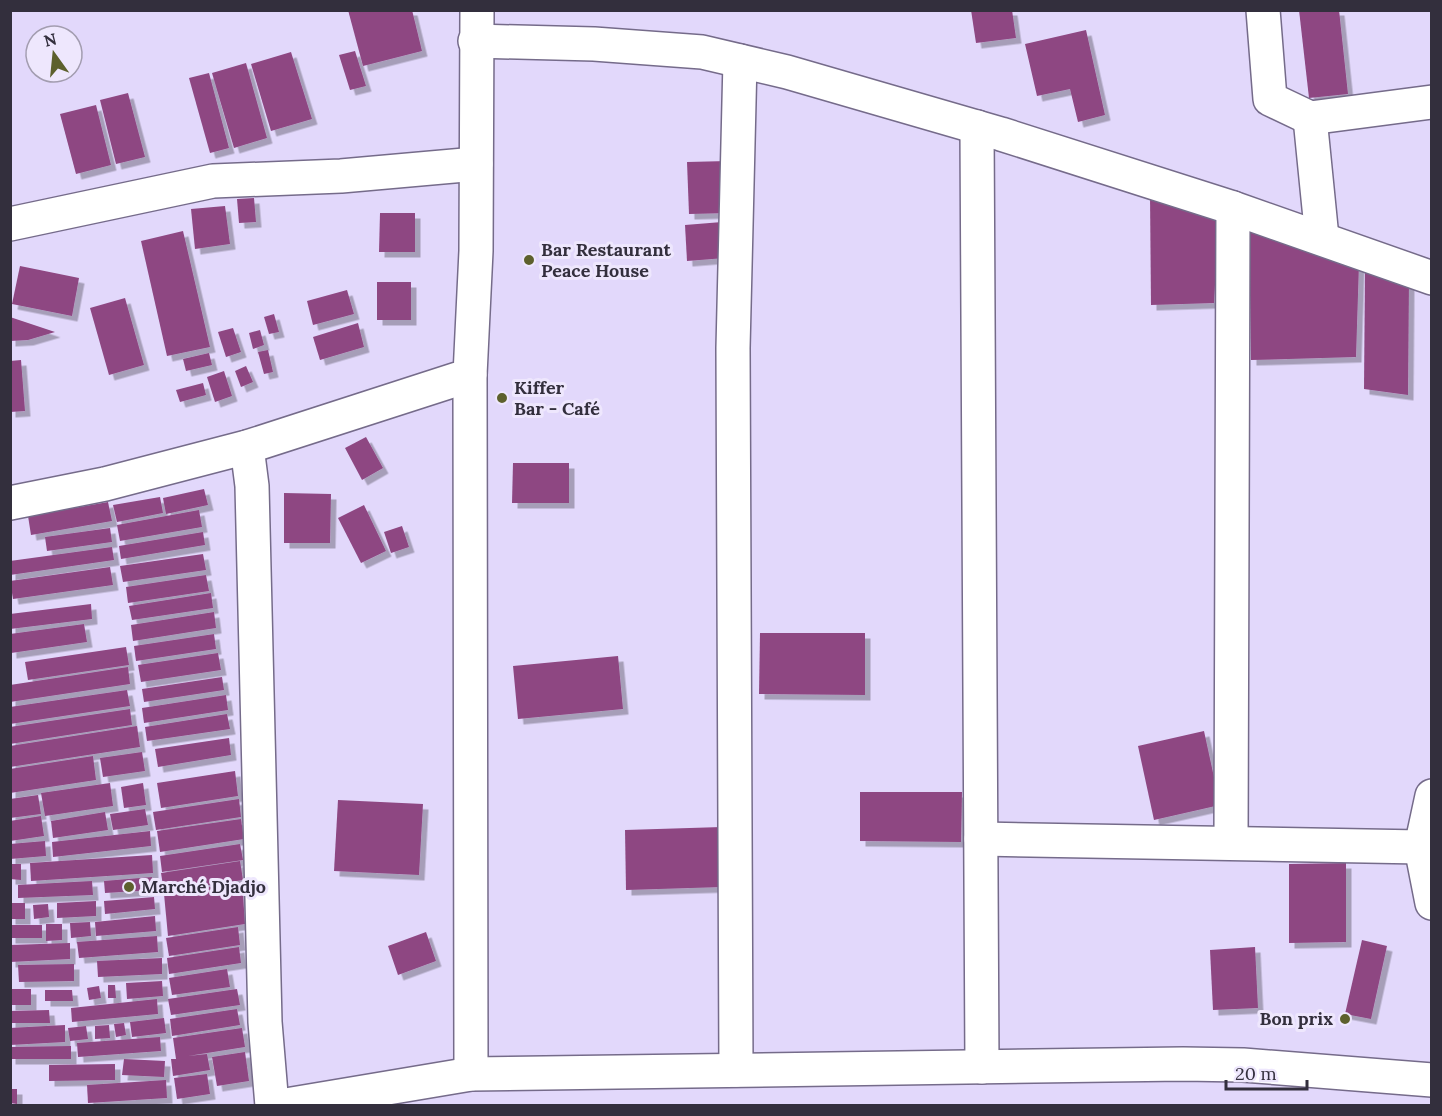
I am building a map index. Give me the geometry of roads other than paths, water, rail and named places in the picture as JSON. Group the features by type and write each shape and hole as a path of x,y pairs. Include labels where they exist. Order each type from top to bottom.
{"street":[{"path":"1263,10 1270,99 1310,118 1431,102"},
{"path":"471,1074 470,375 476,251 476,26 594,44 702,52 740,61 977,127 1233,208 1431,278"},
{"path":"736,1070 733,348 740,61"},
{"path":"1310,118 1322,238"},
{"path":"977,127 981,1067"},
{"path":"10,224 213,182 341,176 476,164"},
{"path":"1231,843 1233,208"},
{"path":"10,503 105,484 247,447 470,375"},
{"path":"247,447 252,508 265,1023 272,1106"},
{"path":"1431,796 1421,847 1431,903"},
{"path":"981,839 1421,847"},
{"path":"280,1106 471,1074 1244,1065 1431,1080"}],"place":[{"name":"Bar Restaurant Peace House","path":"529,260"},
{"name":"Kiffer Bar - Café","path":"502,398"},
{"name":"Marché Djadjo","path":"129,887"},
{"name":"Bon prix","path":"1345,1019"}]}
